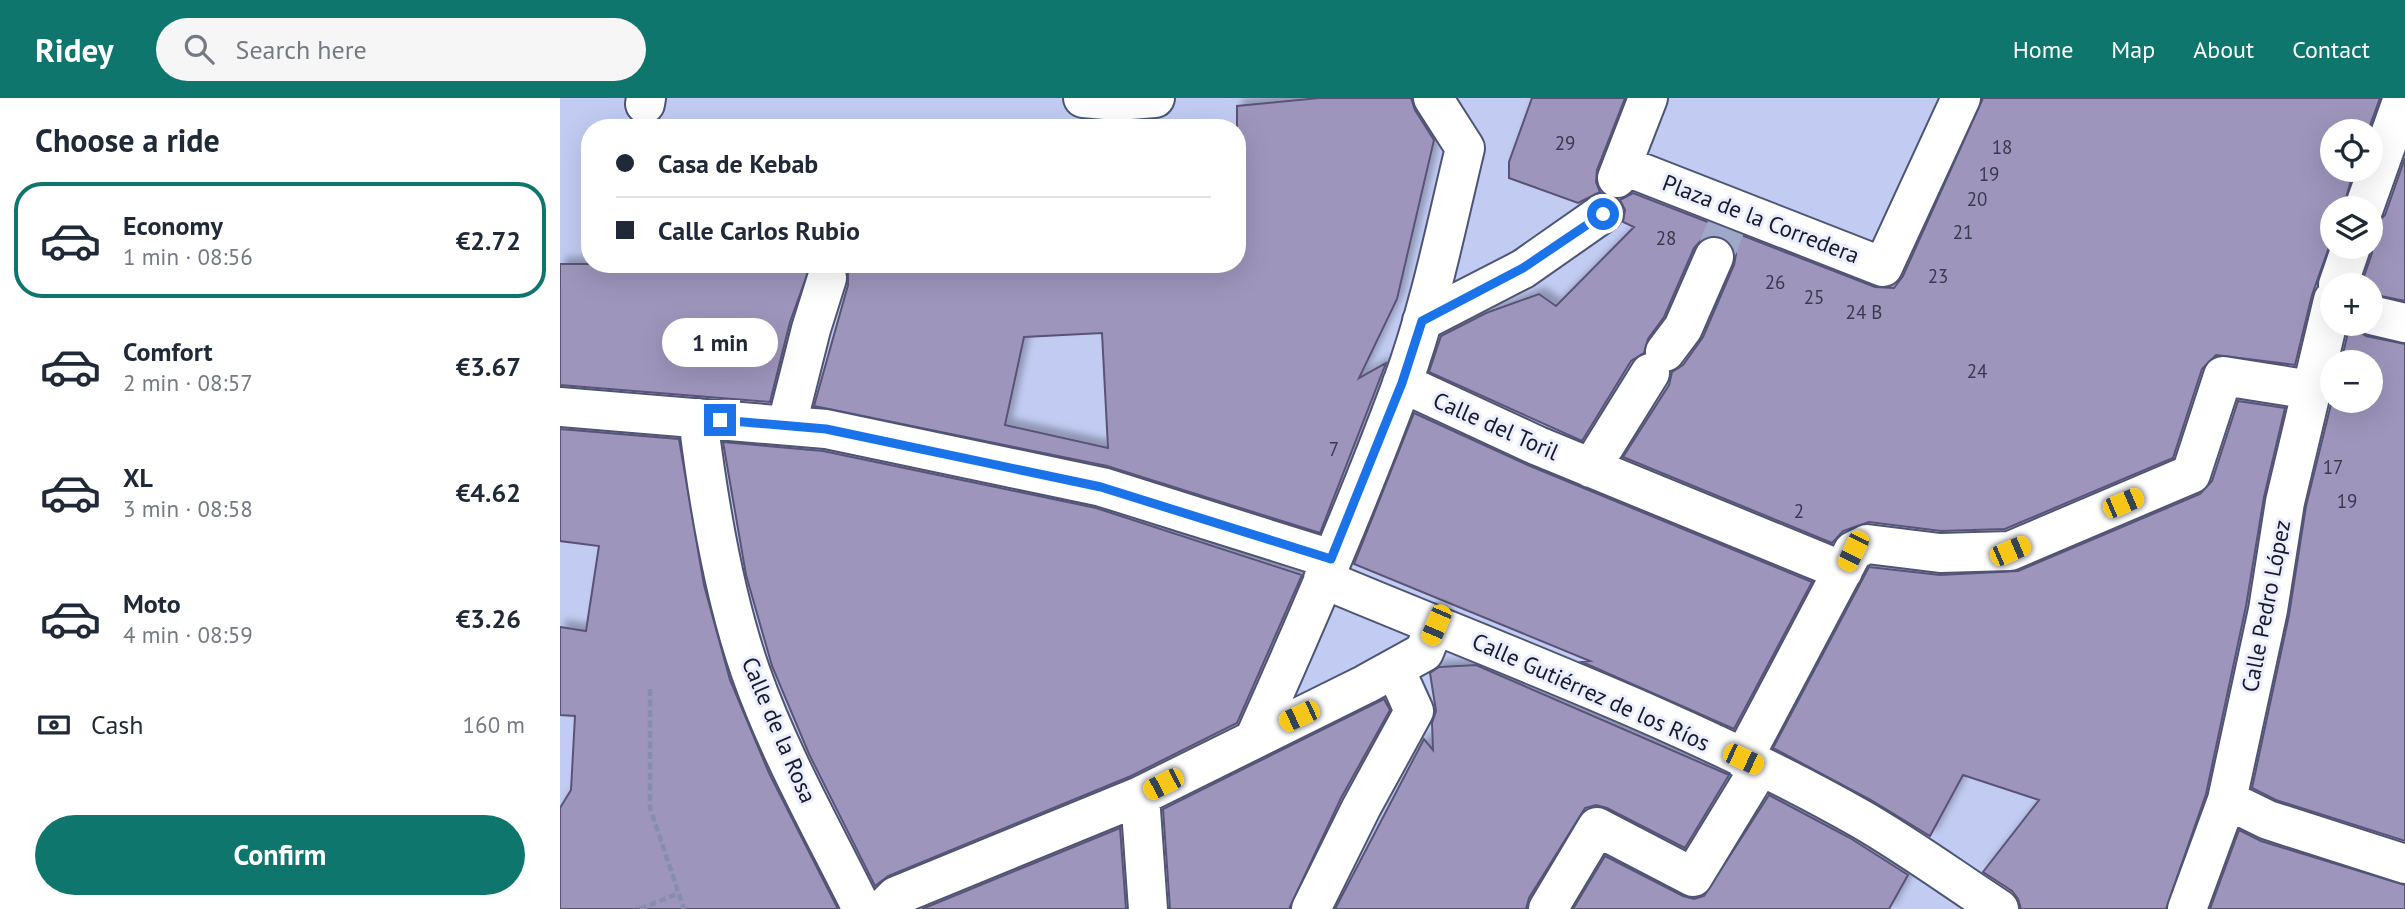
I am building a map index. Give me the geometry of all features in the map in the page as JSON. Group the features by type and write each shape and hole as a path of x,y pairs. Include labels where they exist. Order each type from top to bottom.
{"street":[{"path":"1083,98 1117,101 1155,98"},
{"path":"1255,737 1402,383 1422,321 1465,148 1433,98"},
{"name":"Plaza de la Corredera","path":"1648,98 1619,172 1730,215 1883,267 1961,98"},
{"path":"2368,196 2403,98"},
{"path":"1422,321 1523,268 1603,214"},
{"path":"1591,468 1657,363 1683,328 1714,257"},
{"path":"787,424 827,278"},
{"path":"2383,318 2405,324"},
{"name":"Calle Pedro López","path":"2187,909 2227,800 2268,610 2285,502 2324,336"},
{"path":"1548,909 1597,827 1693,877 1752,763 1853,551 1867,544 1940,553 2010,551 2191,474 2223,376 2311,390"},
{"name":"Calle del Toril","path":"1402,383 1591,468 1843,571"},
{"name":"Calle Gutiérrez de los Ríos","path":"560,407 826,429 1101,487 1327,569 1436,625 1518,656 1752,763 1862,820 1999,909"},
{"name":"Calle de la Rosa","path":"698,418 708,495 751,673 789,762 862,909"},
{"path":"883,909 896,896 1140,796 1395,669 1424,652 1436,625"},
{"path":"1311,909 1361,808 1414,711 1395,669"},
{"path":"1140,796 1148,909"},
{"path":"2227,800 2268,820 2405,864"}],"path":[{"path":"650,689 650,807 684,909"},
{"path":"640,909 679,893"}],"building":[{"path":"1319,98 1411,98 1415,110 1434,140 1397,299 1359,378 1386,363 1320,533 1107,466 814,406 848,285 848,273 1246,273 1246,119 1237,119 1237,106","holes":["1102,333 1108,448 1005,425 1024,337"]},
{"path":"1532,98 1625,98 1597,170 1596,182 1600,192 1578,203 1509,178 1509,162"},
{"path":"1983,98 2380,98 2372,119 2320,119 2320,182 2351,182 2346,196 2320,196 2320,259 2325,259 2312,295 2295,365 2216,355 2202,369 2173,458 2005,529 1941,531 1869,522 1843,531 1832,543 1623,457 1669,385 1672,372 1683,365 1703,337 1734,265 1736,254 1732,245 1722,237 1712,235 1702,239 1694,248 1664,317 1648,339 1644,353 1631,361 1582,441 1429,372 1441,336 1486,313 1539,294 1556,306 1634,227 1623,222 1625,210 1620,200 1633,193 1875,287 1894,288 1903,276"},
{"path":"2405,158 2405,301 2383,296 2383,273 2365,273 2370,259 2383,259 2385,215"},
{"path":"560,264 581,264 581,273 808,273 790,322 770,402 560,385"},
{"path":"2347,336 2366,336 2405,344 2405,841 2276,800 2252,788 2289,615 2306,506 2329,413 2383,413 2383,350 2344,350"},
{"path":"2238,401 2285,408 2264,497 2246,606 2206,794 2166,909 2021,909 2012,891 1983,872 2039,800 1963,775 1930,836 1871,800 1773,748 1869,567 1940,575 2018,571 2200,494 2212,481"},
{"path":"1414,413 1530,466 1812,582 1734,729 1582,662 1590,661 1354,564"},
{"path":"560,429 679,439 704,585 730,680 769,773 838,909 560,909 560,808 571,790 575,716 560,715 560,627 586,631 599,546 560,541"},
{"path":"723,442 823,451 1096,508 1302,575 1237,723 1131,776 888,876 875,886 809,754 772,666 746,575"},
{"path":"1476,665 1729,775 1685,848 1607,808 1596,805 1585,808 1529,898 1526,909 1335,909 1424,739 1433,750 1432,723 1436,711 1430,673 1439,667"},
{"path":"1384,699 1390,710 1341,798 1289,909 1170,909 1163,809"},
{"path":"1769,795 1850,838 1908,875 1889,909 1573,909 1605,856 1683,896 1694,899 1704,896"},
{"path":"1120,828 1126,909 922,909"},
{"path":"2239,830 2261,841 2405,885 2405,909 2210,909"}],"tunnel":[{"path":"1714,257 1728,222"}],"route":[{"path":"720,420 826,429 1101,487 1331,559 1402,383 1422,321 1523,268 1603,214"}]}
